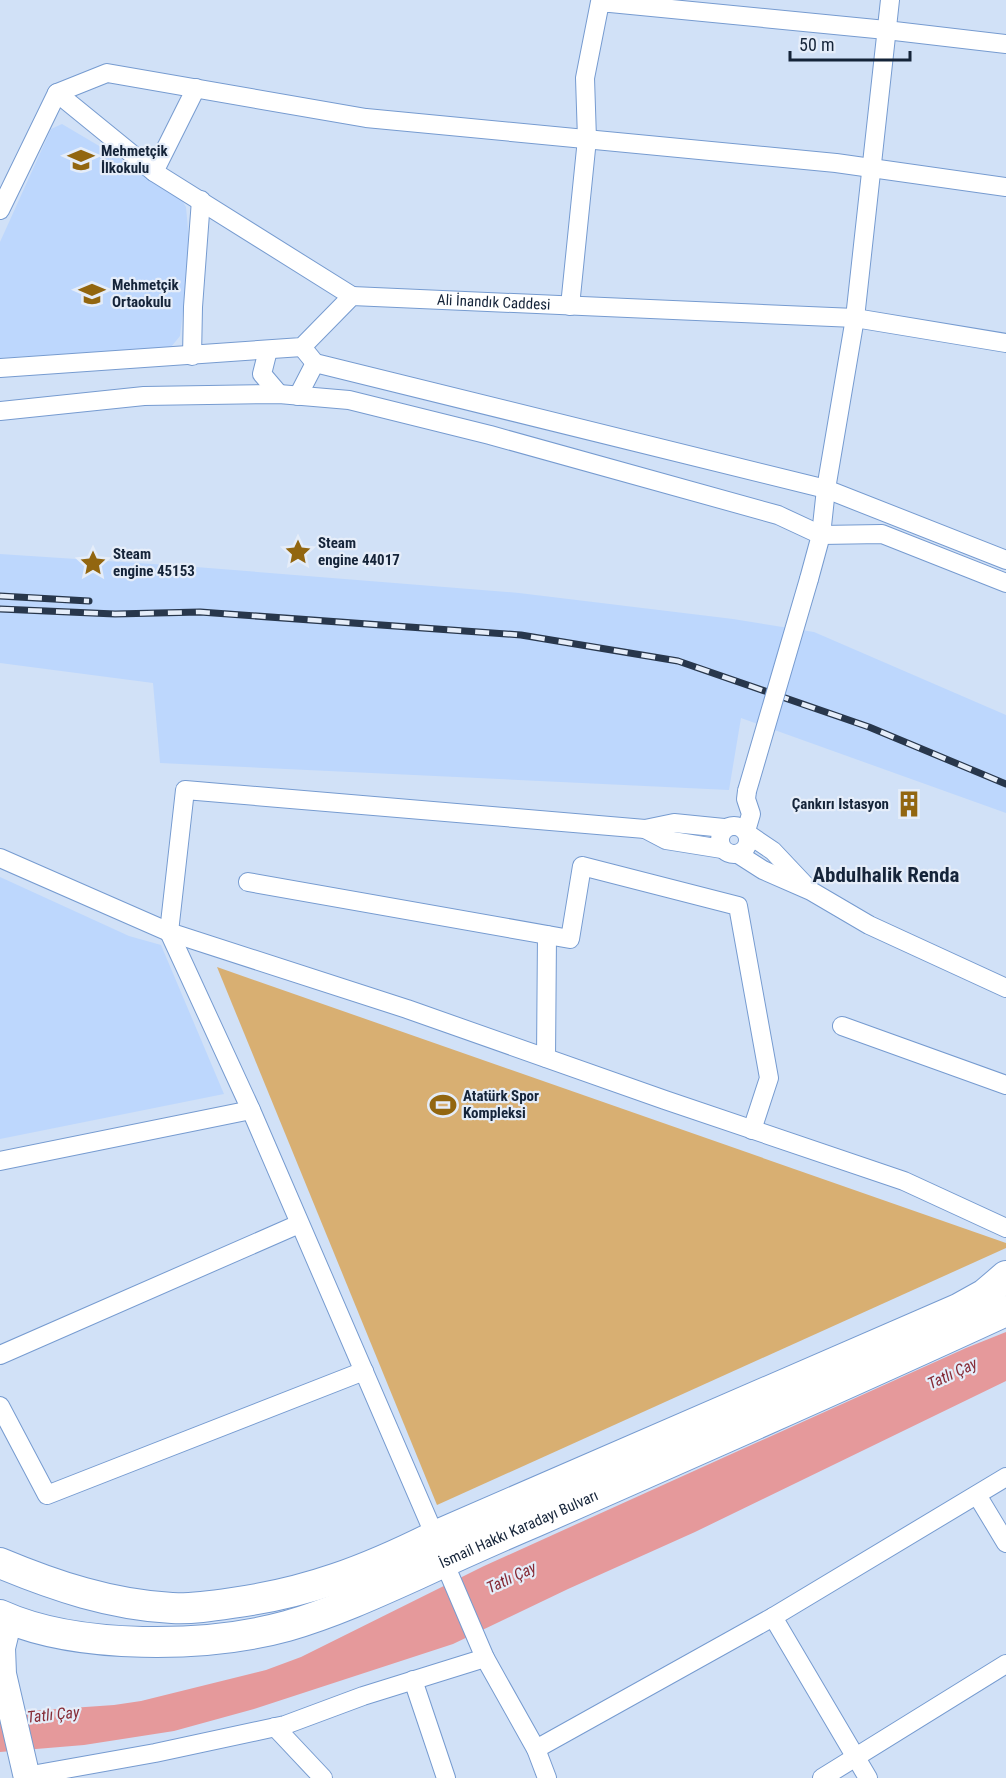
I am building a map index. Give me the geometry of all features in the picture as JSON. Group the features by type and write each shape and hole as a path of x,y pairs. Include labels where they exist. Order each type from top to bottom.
{"highway":[{"path":"0,1563 54,1584 92,1595 152,1606 193,1607 250,1601 333,1581 387,1560 443,1558 966,1305 996,1286 1006,1276"},
{"name":"İsmail Hakkı Karadayı Bulvarı","path":"4,1617 59,1633 129,1642 228,1637 287,1626 391,1586 443,1558 826,1394 1006,1311"}],"main road":[{"path":"4,1617 1,1661 24,1770"}],"street":[{"path":"730,851 719,837 734,810 746,795 821,535 826,489 855,318 890,0"},
{"path":"570,306 587,139 585,78 600,2 1006,44"},
{"path":"0,210 57,93 107,73 366,118 871,168 1006,187"},
{"path":"154,172 196,88"},
{"path":"0,369 302,347 352,296 154,172 57,93"},
{"path":"192,356 192,307 201,200"},
{"name":"Ali İnandık Caddesi","path":"352,296 855,318 1006,343"},
{"path":"302,347 315,363 826,489 1006,560"},
{"path":"268,350 262,374 279,394"},
{"path":"298,396 315,363"},
{"path":"0,411 144,396 279,394 349,400 490,435 778,515 821,535 882,534 1006,583"},
{"path":"547,1778 536,1749 485,1658 251,1110 169,932 185,790 645,829 674,824 726,827 738,825 773,850 811,891"},
{"path":"730,851 747,847 751,813 746,795"},
{"path":"645,829 666,840 730,851 763,870 811,891 869,925 1006,990"},
{"path":"0,858 169,932 407,1009 904,1181 1006,1228"},
{"path":"248,882 570,939 582,866 738,906 769,1078 752,1130"},
{"path":"546,1058 547,935"},
{"path":"842,1026 1006,1085"},
{"path":"0,1161 251,1110"},
{"path":"0,1354 299,1224"},
{"path":"0,1406 47,1495 364,1371"},
{"path":"536,1749 772,1617 1006,1477"},
{"path":"977,1495 1006,1543"},
{"path":"772,1617 868,1778"},
{"path":"24,1770 154,1753 275,1727 485,1658"},
{"path":"822,1778 1006,1664"},
{"path":"413,1680 446,1778"},
{"path":"275,1727 323,1778"}],"shaded area":[{"path":"62,124 177,192 186,207 190,252 180,336 171,347 0,358 0,242 51,129"},
{"path":"0,554 519,593 733,619 814,632 1006,715 1006,813 741,718 729,790 160,763 153,683 0,663"},
{"path":"0,877 129,936 161,945 224,1094 0,1139"},
{"name":"Atatürk Spor Kompleksi","path":"217,967 1006,1243 1006,1248 437,1505"}],"water":[{"name":"Tatlı Çay","path":"1006,1332 1006,1381 695,1532 453,1644 254,1709 174,1731 84,1745 0,1752 0,1713 141,1701 266,1670 301,1657 484,1566"}],"railway":[{"path":"0,596 89,601"},
{"path":"0,609 115,614 200,612 521,635 678,661 869,727 1006,784"}],"place":[{"name":"Mehmetçik İlkokulu","path":"81,160"},
{"name":"Mehmetçik Ortaokulu","path":"92,294"},
{"name":"Steam engine 44017","path":"298,552"},
{"name":"Steam engine 45153","path":"93,563"},
{"name":"Çankırı Istasyon","path":"909,804"},
{"name":"Atatürk Spor Kompleksi","path":"443,1105"}],"district":[{"name":"Abdulhalik Renda","path":"886,875"}]}
